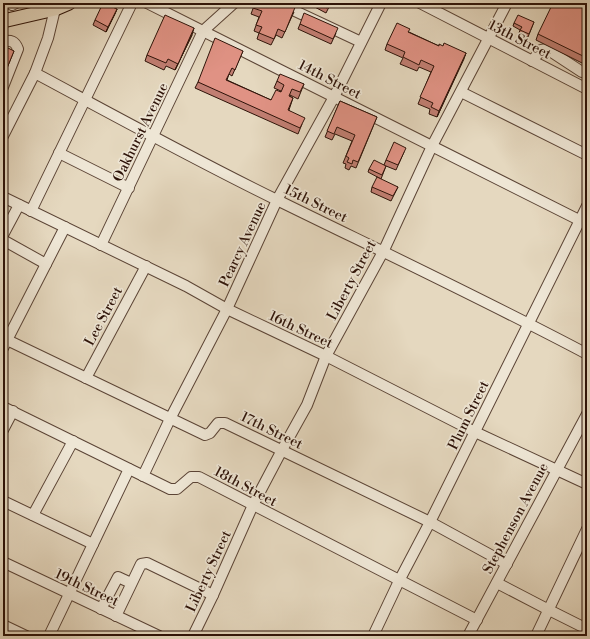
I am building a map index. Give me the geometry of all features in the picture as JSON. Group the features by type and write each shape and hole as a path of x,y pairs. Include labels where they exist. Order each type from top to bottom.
{"main road":[{"path":"3,21 69,3"}],"street":[{"path":"31,210 132,3"},
{"path":"203,31 234,3"},
{"path":"278,3 361,42"},
{"name":"Pearcy Avenue","path":"143,476 170,419 227,309 277,200 334,97 381,3"},
{"name":"13th Street","path":"420,3 587,89"},
{"name":"Liberty Street","path":"193,636 253,506 307,405 326,356 384,250 432,146 507,3"},
{"name":"14th Street","path":"152,4 583,222"},
{"path":"3,136 6,125 35,73 48,38 56,6"},
{"name":"Oakhurst Avenue","path":"101,245 154,137 203,31"},
{"path":"3,41 9,40 15,43 18,49 3,87"},
{"path":"532,61 541,50 547,49 585,67 576,83"},
{"name":"15th Street","path":"35,73 154,137 277,200 384,250 587,354"},
{"path":"461,92 587,155"},
{"path":"59,153 129,188"},
{"name":"16th Street","path":"3,197 146,266 227,309 326,356 475,432 587,484"},
{"path":"3,235 19,205"},
{"name":"Plum Street","path":"373,636 399,581 529,323 583,222 587,206"},
{"path":"4,342 65,227"},
{"path":"3,240 46,264"},
{"name":"Lee Street","path":"86,378 146,266"},
{"name":"17th Street","path":"4,342 86,378 205,435 210,433 218,423 225,423 430,522 507,564"},
{"name":"18th Street","path":"3,406 170,489 177,489 191,477 199,477 477,620"},
{"path":"3,430 12,411"},
{"name":"Stephenson Avenue","path":"468,636 587,414"},
{"path":"33,515 74,441"},
{"path":"49,636 129,468"},
{"path":"3,501 93,544"},
{"path":"536,636 587,529"},
{"name":"19th Street","path":"3,562 159,636"},
{"path":"116,616 141,564 147,563 213,595"},
{"path":"102,609 118,577 131,583"},
{"path":"497,583 587,629"},
{"path":"3,625 26,636"}],"building":[{"path":"103,3 117,9 108,27 95,20"},
{"path":"255,3 291,3 296,5 285,32 278,29 274,39 259,33 262,27 256,25 262,11 253,8"},
{"path":"318,3 330,3 327,8"},
{"path":"553,3 587,3 587,52 585,57 538,34"},
{"path":"304,13 338,28 333,39 300,24"},
{"path":"165,15 194,28 178,64 168,59 166,63 147,55"},
{"path":"518,15 534,22 529,34 520,30 522,27 514,23"},
{"path":"397,23 410,29 408,32 439,46 439,44 443,46 444,43 466,53 439,111 431,107 433,103 420,97 434,66 421,60 419,65 403,57 405,52 387,44"},
{"path":"215,38 243,51 235,70 232,68 226,80 271,100 276,90 281,92 284,85 277,81 280,74 304,84 300,92 292,89 289,96 293,98 288,110 305,118 300,128 198,82"},
{"path":"4,46 14,51 5,73 3,72"},
{"path":"340,101 377,117 358,162 353,160 352,164 347,162 349,158 346,156 355,135 337,127 334,134 327,131"},
{"path":"394,142 406,148 398,165 386,160"},
{"path":"374,160 386,166 382,175 369,169"},
{"path":"377,177 398,187 393,196 372,187"}]}
